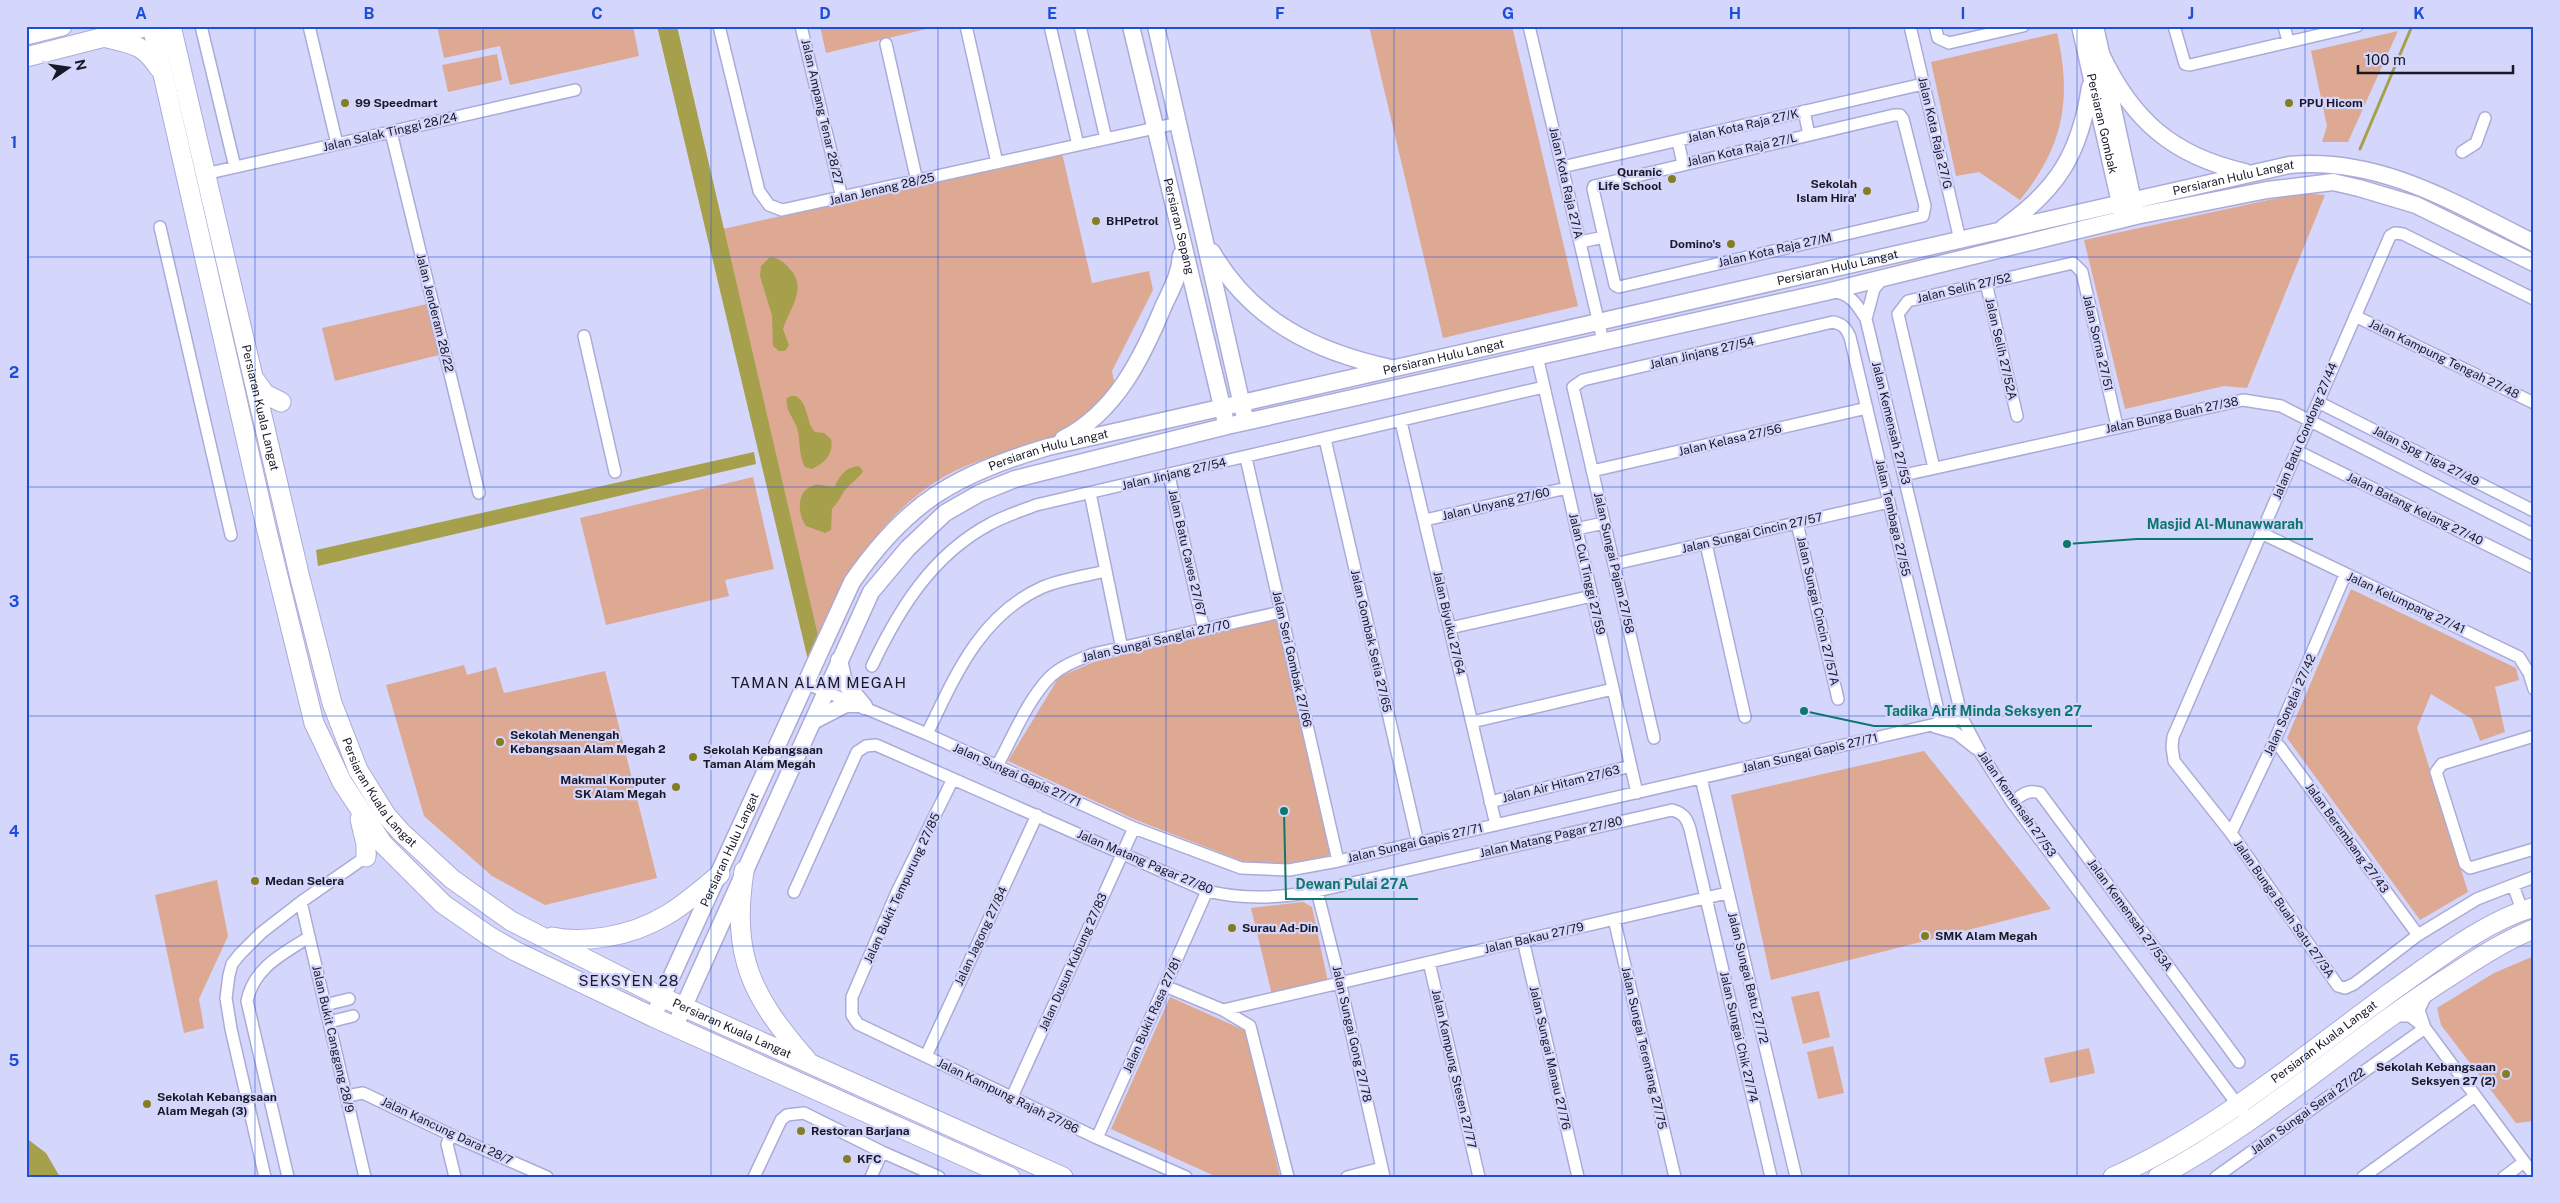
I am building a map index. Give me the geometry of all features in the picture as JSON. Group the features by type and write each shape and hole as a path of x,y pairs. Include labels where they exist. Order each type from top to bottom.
{"main road":[{"path":"26,35 62,26"},
{"path":"26,57 150,26"},
{"name":"Persiaran Kuala Langat","path":"150,26 307,698 321,742 357,807 383,844 443,904 489,936 653,1017 1010,1177"},
{"name":"Persiaran Kuala Langat","path":"171,26 266,433 336,716 358,770 369,789 402,832 452,879 511,921 662,997 1057,1175"},
{"name":"Persiaran Sepang","path":"1131,26 1227,426"},
{"name":"Persiaran Sepang","path":"1156,26 1246,422"},
{"name":"Persiaran Gombak","path":"2080,26 2092,79 2130,218"},
{"name":"Persiaran Gombak","path":"2094,26 2101,54 2126,202"},
{"path":"107,38 130,43 145,50 162,73"},
{"path":"2101,54 2115,84 2130,105 2158,133 2194,157 2250,173"},
{"path":"1998,231 2032,206 2058,178 2071,156 2082,130 2092,79"},
{"name":"Persiaran Hulu Langat","path":"653,1017 852,582 890,532 910,512 962,479 1003,461 1048,447 1222,409 2250,173 2311,163 2366,169 2427,189 2534,243"},
{"name":"Persiaran Hulu Langat","path":"675,1026 813,721 825,690 871,592 888,570 926,530 961,503 1015,479 1227,426 1826,292 2130,218 2267,190 2333,182 2416,205 2534,263"},
{"path":"1204,239 1229,278 1253,303 1280,326 1322,348 1366,363 1396,369"},
{"path":"1048,447 1076,433 1097,417 1134,370 1176,282 1180,267 1182,243"},
{"path":"252,374 258,387 265,394 279,402 265,422 266,433"},
{"path":"839,660 844,682 860,705"},
{"path":"813,721 846,704 860,705"},
{"path":"369,789 383,844 422,849"},
{"path":"357,807 366,844 364,858 379,857 403,866"},
{"path":"744,871 741,896 740,939 751,979 784,1033 811,1064"},
{"path":"534,932 566,940 588,940 633,932 672,912 720,874"},
{"name":"Persiaran Kuala Langat","path":"2113,1177 2155,1156 2237,1104 2433,962 2470,939 2528,908"},
{"name":"Persiaran Kuala Langat","path":"2158,1177 2249,1120 2428,990 2485,954 2534,929"}],"street":[{"path":"201,26 235,167"},
{"path":"309,26 337,144"},
{"name":"Jalan Jenang 28/25","path":"719,26 759,191 769,205 782,210 1178,123"},
{"name":"Jalan Ampang Tenar 28/27","path":"801,26 842,198"},
{"path":"966,26 997,164"},
{"path":"1050,26 1078,145"},
{"path":"1080,26 1106,139"},
{"name":"Jalan Kota Raja 27/A","path":"1529,26 1603,341"},
{"name":"Jalan Kota Raja 27/G","path":"1910,26 1960,240"},
{"path":"1935,26 1938,38 1944,42 2023,26"},
{"path":"2174,26 2182,59 2185,64 2190,65 2357,26"},
{"path":"2284,26 2288,42"},
{"path":"886,44 917,181"},
{"name":"Jalan Kota Raja 27/K","path":"1562,168 1923,84"},
{"name":"Jalan Salak Tinggi 28/24","path":"205,174 575,90"},
{"path":"1804,111 1809,135"},
{"name":"Jalan Kota Raja 27/L","path":"1593,189 1597,185 1894,115"},
{"name":"Jalan Kota Raja 27/M","path":"1593,189 1614,282 1619,287 1924,216 1925,206 1903,119 1900,115 1894,115"},
{"path":"2462,152 2476,143 2485,118"},
{"name":"Jalan Jenderam 28/22","path":"391,132 479,493"},
{"path":"1678,141 1683,164"},
{"path":"160,227 231,535"},
{"name":"Jalan Batu Condong 27/44","path":"2173,737 2390,236 2396,233 2403,234 2534,298"},
{"path":"1580,242 1604,237"},
{"name":"Jalan Selih 27/52","path":"1934,468 1898,314 1908,301 2073,263"},
{"name":"Jalan Sorna 27/51","path":"2073,263 2082,272 2117,426"},
{"path":"1866,319 1874,288 1883,278"},
{"name":"Jalan Selih 27/52A","path":"1986,283 2017,416"},
{"path":"1826,292 1844,294 1858,306 1866,319"},
{"name":"Jalan Kampung Tengah 27/48","path":"2355,316 2534,403"},
{"name":"Jalan Kemensah 27/53","path":"1866,319 1962,718 1980,752 2012,802 2249,1120"},
{"name":"Jalan Jinjang 27/54","path":"1573,387 1583,380 1833,322"},
{"name":"Jalan Tembaga 27/55","path":"1833,322 1840,323 1846,328 1850,336 1941,723"},
{"path":"584,336 614,472"},
{"name":"Jalan Cul Tinggi 27/59","path":"1537,356 1637,792"},
{"name":"Jalan Sungai Pajam 27/58","path":"1573,387 1654,738"},
{"name":"Jalan Jinjang 27/54","path":"872,666 892,625 914,589 953,550 990,524 1036,505 1169,476 1544,388"},
{"name":"Jalan Bunga Buah 27/38","path":"1904,475 2117,426 2243,400 2281,406 2309,422 2534,535"},
{"name":"Jalan Spg Tiga 27/49","path":"2318,402 2534,511"},
{"name":"Jalan Kelasa 27/56","path":"1592,471 1867,408"},
{"name":"Jalan Biyuku 27/64","path":"1402,422 1496,825"},
{"name":"Jalan Gombak Setia 27/65","path":"1325,440 1418,843"},
{"name":"Jalan Batang Kelang 27/40","path":"2297,451 2534,568"},
{"name":"Jalan Seri Gombak 27/66","path":"1246,458 1338,861"},
{"name":"Jalan Batu Caves 27/67","path":"1169,476 1204,630"},
{"name":"Jalan Unyang 27/60","path":"1425,520 1567,488"},
{"path":"1090,493 1122,649"},
{"name":"Jalan Sungai Cincin 27/57","path":"1614,564 1889,502"},
{"path":"1576,529 1604,523"},
{"name":"Jalan Sungai Cincin 27/57A","path":"1797,523 1838,699"},
{"name":"Jalan Kelumpang 27/41","path":"2261,533 2519,657 2529,673 2534,689"},
{"path":"1706,544 1745,716"},
{"path":"927,734 962,661 994,620 1023,598 1044,587 1106,571"},
{"name":"Jalan Songlai 27/42","path":"2231,833 2274,742 2345,575"},
{"path":"1450,628 1592,596"},
{"name":"Jalan Sungai Sanglai 27/70","path":"997,766 1034,698 1051,676 1069,663 1092,654 1122,649 1281,612"},
{"name":"Jalan Sungai Gapis 27/71","path":"805,682 927,734 1134,828 1241,868 1288,870 1418,843 1962,718"},
{"path":"1472,722 1613,689"},
{"path":"1928,726 1948,728 1980,752"},
{"path":"2534,736 2442,764 2436,772 2465,864 2470,868 2534,849"},
{"name":"Jalan Bunga Buah Satu 27/3A","path":"2173,737 2174,761 2231,833 2338,986 2345,988 2354,984 2418,935 2477,899 2513,885"},
{"name":"Jalan Berembang 27/43","path":"2274,742 2280,747 2418,935"},
{"name":"Jalan Matang Pagar 27/80","path":"794,892 857,752 866,746 884,747 1207,892 1233,897 1280,898 1317,891 1672,810 1680,813 1687,820 1706,898"},
{"name":"Jalan Air Hitam 27/63","path":"1490,802 1631,766"},
{"name":"Jalan Sungai Batu 27/72","path":"1701,778 1796,1177"},
{"name":"Jalan Bukit Tempurung 27/85","path":"852,997 898,892 953,779"},
{"name":"Jalan Kemensah 27/53A","path":"2012,802 2026,792 2033,790 2040,793 2239,1062"},
{"name":"Jalan Jagong 27/84","path":"926,1056 1037,815"},
{"name":"Jalan Dusun Kubung 27/83","path":"1012,1097 1121,853 1134,828"},
{"path":"266,1177 231,1029 226,998 226,986 232,964 261,933 383,844"},
{"path":"2528,908 2513,885 2534,877"},
{"name":"Jalan Sungai Gong 27/78","path":"1317,891 1340,982 1383,1172"},
{"name":"Jalan Bukit Rasa 27/81","path":"1097,1138 1207,892"},
{"name":"Jalan Bakau 27/79","path":"1223,1010 1727,893"},
{"name":"Jalan Sungai Chik 27/74","path":"1706,898 1771,1177"},
{"name":"Jalan Bukit Canggang 28/9","path":"301,902 365,1177"},
{"name":"Jalan Sungai Terentang 27/75","path":"1614,919 1675,1177"},
{"path":"288,1177 247,1001 251,986 259,972 309,937"},
{"name":"Jalan Sungai Manau 27/76","path":"1523,940 1578,1177"},
{"name":"Jalan Kampung Stesen 27/77","path":"1429,962 1479,1177"},
{"path":"1165,986 1223,1010 1250,1026 1288,1177"},
{"path":"2425,1028 2419,1010 2428,990"},
{"name":"Jalan Kampung Rajah 27/86","path":"852,997 852,1015 858,1024 1097,1138 1186,1177"},
{"path":"325,1005 349,999"},
{"path":"329,1022 353,1016"},
{"path":"2392,1016 2410,1016 2425,1028 2534,1175"},
{"name":"Jalan Sungai Serai 27/22","path":"2216,1177 2425,1028"},
{"name":"Jalan Kancung Darat 28/7","path":"346,1096 363,1092 451,1135 547,1177"},
{"path":"2363,1177 2476,1096"},
{"path":"754,1177 776,1127 787,1115 804,1113 882,1152 939,1177"},
{"path":"451,1135 447,1144 455,1177"},
{"path":"871,1177 882,1152"},
{"path":"2504,1177 2524,1162"},
{"path":"1347,1177 1383,1172"}],"shaded area":[{"path":"437,26 633,26 639,56 510,85 500,46 444,58"},
{"path":"657,26 677,26 818,635 808,660"},
{"path":"820,26 939,26 826,53"},
{"path":"1369,26 1512,26 1578,306 1443,338"},
{"path":"2398,31 2348,142 2322,142 2327,126 2311,51"},
{"path":"2057,33 2064,79 2061,121 2055,141 2035,180 2020,200 1979,172 1956,176 1931,62"},
{"path":"497,54 502,80 448,92 442,65"},
{"path":"1062,153 1092,283 1149,271 1153,290 1112,371 1115,386 1094,410 1069,431 960,468 916,496 897,513 867,549 841,590 818,635 723,229"},
{"path":"2301,193 2325,195 2247,388 2224,386 2125,409 2084,240"},
{"path":"770,257 779,260 790,269 795,276 797,284 796,299 783,329 789,345 785,351 779,351 773,346 772,316 760,276 761,266"},
{"path":"427,304 439,355 335,381 322,328"},
{"path":"796,396 803,404 815,432 824,433 831,439 830,454 821,464 812,469 805,467 801,457 797,428 787,406 787,398"},
{"path":"754,452 756,464 318,566 316,550"},
{"path":"859,466 863,471 845,490 832,509 831,530 825,533 806,526 800,509 801,497 804,491 815,485 835,486 844,472"},
{"path":"753,477 774,569 725,580 729,596 606,625 580,518"},
{"path":"2351,589 2516,668 2519,680 2495,687 2505,732 2480,741 2472,719 2431,694 2417,728 2468,892 2420,920 2287,738"},
{"path":"1277,619 1332,855 1287,865 1242,861 1136,820 1008,761 1059,677 1094,662"},
{"path":"464,665 467,675 496,667 504,693 605,671 657,878 545,905 492,876 424,816 386,685"},
{"path":"1924,751 2051,909 1771,980 1731,795"},
{"path":"217,880 228,936 199,999 204,1028 184,1033 155,895"},
{"path":"1303,902 1312,907 1328,982 1272,995 1251,908"},
{"name":"Sekolah Kebangsaan Seksyen 27 (2)","path":"2534,956 2534,1121 2516,1123 2441,1025 2437,1008 2494,973"},
{"path":"1819,991 1830,1037 1803,1044 1791,997"},
{"path":"1170,997 1246,1031 1280,1177 1217,1177 1111,1129"},
{"path":"1833,1046 1844,1093 1818,1099 1807,1052"},
{"path":"2089,1048 2095,1073 2050,1083 2044,1058"},
{"path":"26,1138 46,1153 60,1177 26,1177"}],"waterway":[{"path":"2360,149 2412,26"}],"place":[{"name":"99 Speedmart","path":"345,103"},
{"name":"PPU Hicom","path":"2289,103"},
{"name":"Quranic Life School","path":"1672,179"},
{"name":"Sekolah Islam Hira'","path":"1867,191"},
{"name":"BHPetrol","path":"1096,221"},
{"name":"Domino's","path":"1731,244"},
{"name":"Masjid Al-Munawwarah","path":"2067,544"},
{"name":"Tadika Arif Minda Seksyen 27","path":"1804,711"},
{"name":"Sekolah Menengah Kebangsaan Alam Megah 2","path":"500,742"},
{"name":"Sekolah Kebangsaan Taman Alam Megah","path":"693,757"},
{"name":"Makmal Komputer SK Alam Megah","path":"676,787"},
{"name":"Dewan Pulai 27A","path":"1284,811"},
{"name":"Medan Selera","path":"255,881"},
{"name":"Surau Ad-Din","path":"1232,928"},
{"name":"SMK Alam Megah","path":"1925,936"},
{"name":"Sekolah Kebangsaan Seksyen 27 (2)","path":"2506,1074"},
{"name":"Sekolah Kebangsaan Alam Megah (3)","path":"147,1104"},
{"name":"Restoran Barjana","path":"801,1131"},
{"name":"KFC","path":"847,1159"}],"district":[{"name":"TAMAN ALAM MEGAH","path":"819,682"},
{"name":"SEKSYEN 28","path":"629,980"}]}
